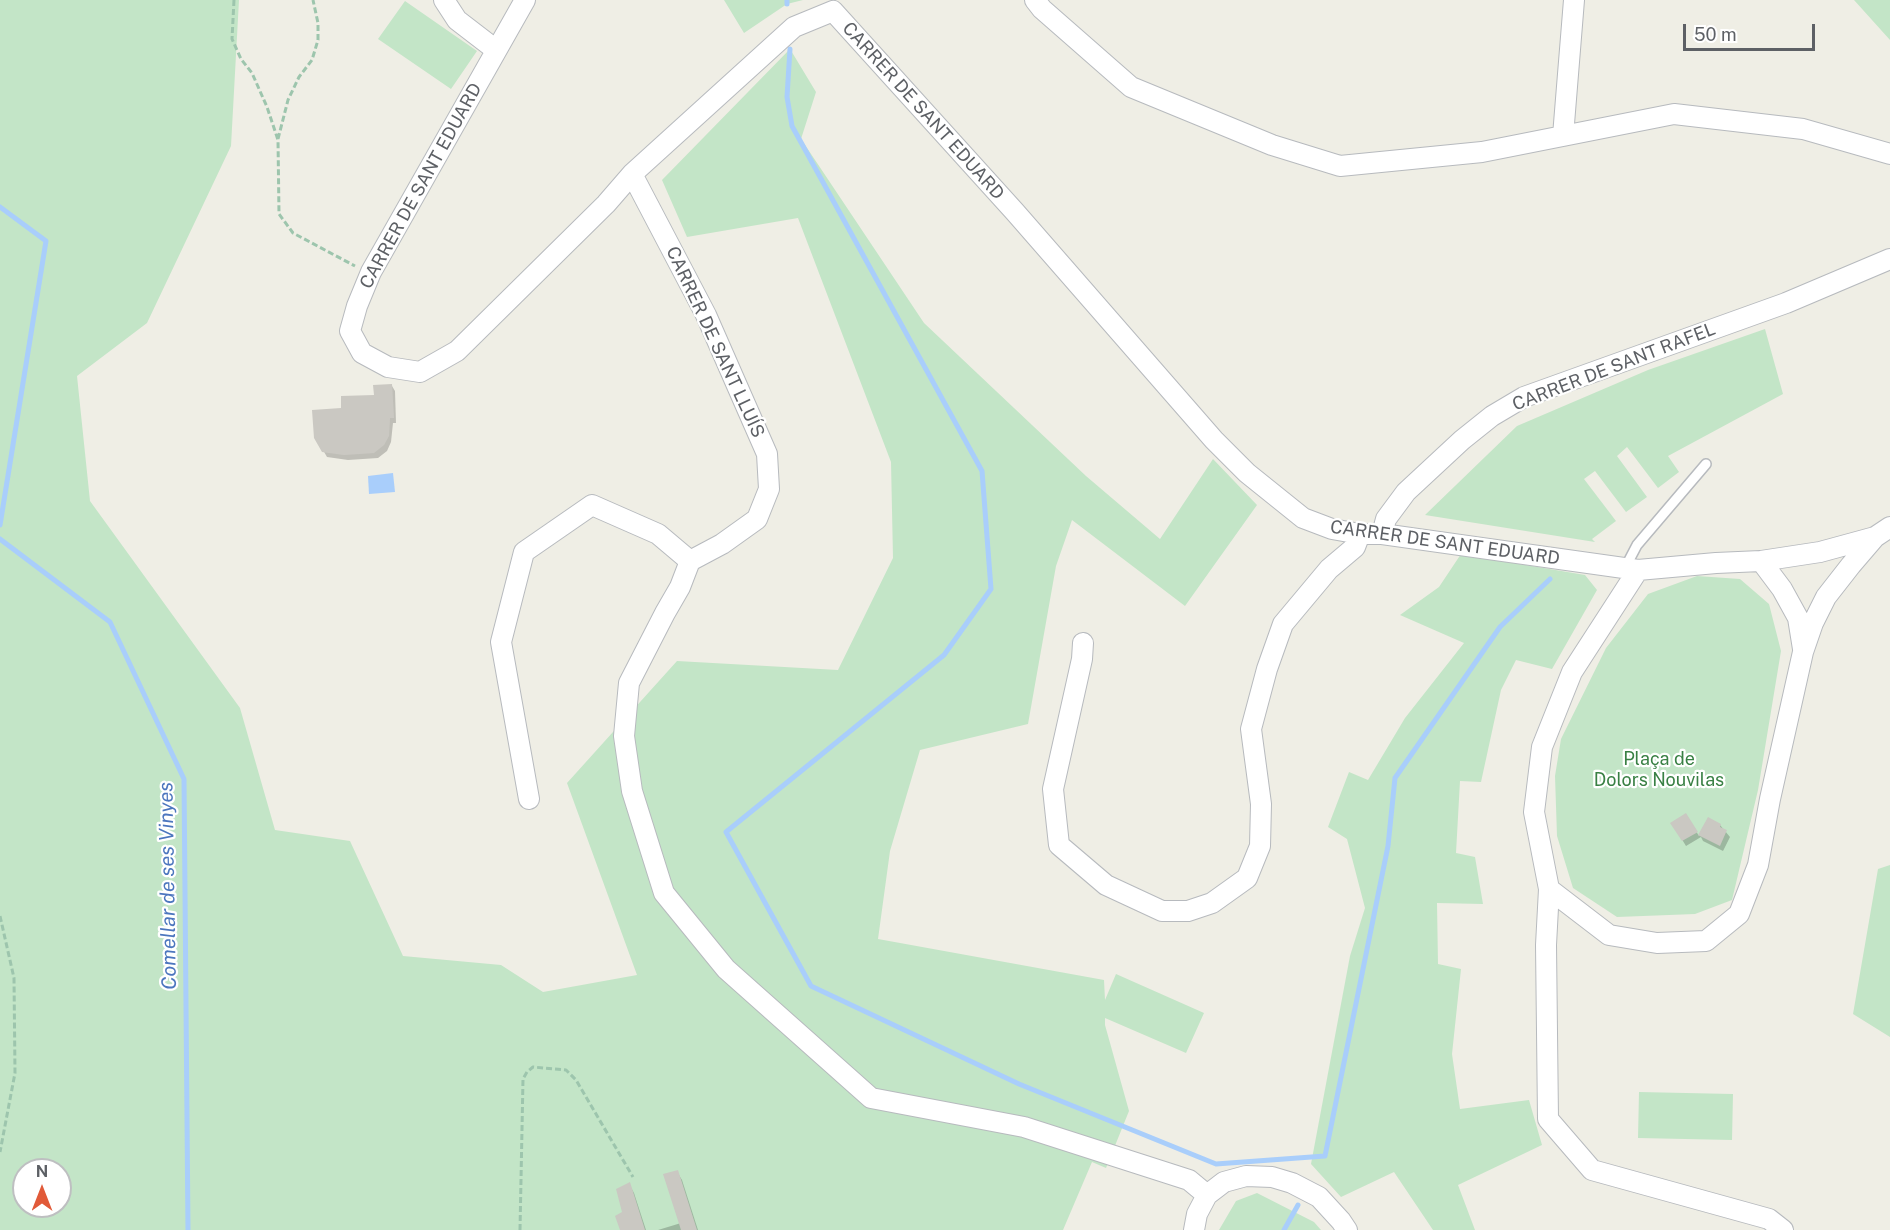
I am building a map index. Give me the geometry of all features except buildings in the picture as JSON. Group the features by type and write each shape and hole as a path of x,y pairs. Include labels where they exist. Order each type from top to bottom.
{"street":[{"path":"444,0 457,20 496,50"},
{"name":"CARRER DE SANT EDUARD","path":"525,0 371,272 357,306 350,331 362,353 388,367 420,372 456,351 606,204 632,174 794,27 833,11 1015,212 1214,440 1247,473 1303,518 1332,529 1360,534 1382,534 1631,569"},
{"path":"1035,0 1042,9 1131,87 1272,145 1340,166 1482,152 1674,114 1803,129 1890,154"},
{"path":"1563,136 1574,0"},
{"name":"CARRER DE SANT LLUÍS","path":"632,174 706,315 767,454 769,489 757,519 722,544 690,561"},
{"name":"CARRER DE SANT RAFEL","path":"1382,534 1386,519 1406,492 1485,422 1524,397 1786,303 1890,260"},
{"path":"529,799 501,642 524,552 592,505 658,534 690,561 680,588 628,682 624,736 632,791 664,893 726,969 871,1098 1024,1127 1189,1180 1207,1195"},
{"path":"1549,889 1609,935 1657,944 1706,941 1739,914 1758,865 1770,799 1803,652 1813,623 1826,597 1851,565 1883,532"},
{"path":"1783,1230 1769,1219 1593,1170 1548,1119 1546,945 1549,889 1534,812 1542,747 1572,672 1631,569 1761,561 1820,552 1883,532"},
{"path":"1083,644 1082,659 1053,789 1059,845 1106,885 1162,910 1188,911 1212,903 1247,878 1260,846 1261,804 1251,729 1266,669 1283,624 1329,569 1355,547 1360,534"},
{"path":"1761,561 1782,589 1798,618 1803,652"},
{"path":"1194,1230 1197,1214 1207,1195 1224,1182 1246,1176 1272,1177 1319,1197 1347,1230"}],"lane":[{"path":"1631,569 1637,545 1706,464"}],"path":[{"path":"234,0 232,39 241,59 256,81 278,140"},
{"path":"313,0 318,23 318,40 312,60 299,77 288,100 278,140 279,214 293,233 350,265 371,272"},
{"path":"0,916 14,978 15,1073 0,1152"},
{"path":"520,1230 523,1079 534,1067 566,1070 576,1080 633,1177"}],"green space":[{"path":"0,0 239,0 231,146 147,323 77,376 90,501 240,708 275,830 350,841 403,956 501,965 543,992 637,975 567,783 677,661 838,670 893,558 891,462 798,218 687,237 662,180 790,49 816,92 801,139 924,323 1086,476 1160,539 1213,459 1257,505 1185,606 1072,520 1056,566 1028,724 920,750 890,851 878,939 1104,980 1105,1000 1116,974 1204,1013 1186,1053 1105,1018 1129,1111 1106,1168 1092,1162 1063,1230 0,1230"},
{"path":"724,0 803,0 787,4 744,33"},
{"path":"1854,0 1890,0 1890,40"},
{"path":"405,1 477,51 451,89 378,39"},
{"path":"1765,329 1783,394 1668,456 1679,472 1658,488 1627,447 1617,456 1647,497 1626,512 1595,471 1584,479 1616,521 1592,539 1595,542 1425,515 1517,426 1648,370"},
{"path":"1461,554 1585,575 1597,590 1552,669 1516,660 1501,690 1481,782 1460,781 1456,853 1475,857 1483,904 1437,903 1438,964 1461,969 1452,1054 1460,1109 1529,1100 1542,1145 1458,1185 1475,1230 1433,1230 1394,1172 1341,1197 1311,1164 1350,956 1365,908 1347,839 1328,827 1349,772 1368,780 1405,718 1464,643 1400,615 1439,587"},
{"name":"Plaça de Dolors Nouvilas","path":"1697,576 1740,579 1769,604 1781,651 1758,790 1732,900 1695,914 1617,917 1573,888 1557,836 1555,776 1561,739 1606,648 1648,594"},
{"path":"1890,865 1890,1037 1853,1014 1878,869"},
{"path":"1639,1092 1733,1094 1732,1140 1638,1138"},
{"path":"1257,1193 1314,1222 1321,1230 1219,1230 1236,1201"}],"water":[{"path":"393,473 395,492 369,494 368,476"}],"waterway":[{"path":"790,49 787,97 792,126 982,471 991,589 944,655 726,832 811,986 1019,1084 1216,1164 1325,1156 1388,846 1395,778 1500,627 1550,579"},
{"name":"Comellar de ses Vinyes","path":"0,207 46,241 0,525"},
{"name":"Comellar de ses Vinyes","path":"0,539 110,622 184,779 188,1230"},
{"path":"1284,1230 1298,1205"}]}
